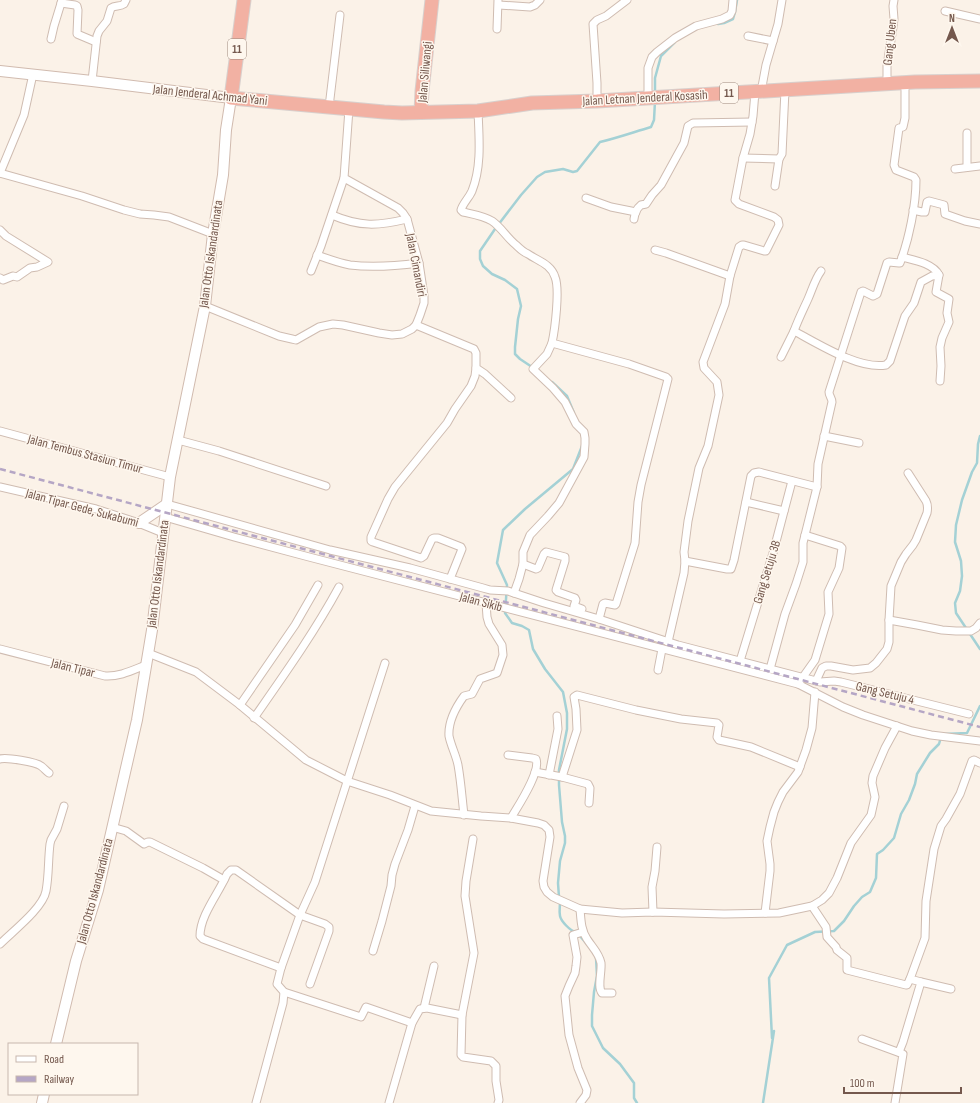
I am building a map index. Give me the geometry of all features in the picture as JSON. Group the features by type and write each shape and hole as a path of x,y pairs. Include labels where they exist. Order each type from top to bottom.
{"highway":[{"name":"11","path":"231,98 244,0"},
{"name":"Jalan Siliwangi","path":"432,0 421,112 478,110"},
{"name":"Jalan Letnan Jenderal Kosasih","path":"478,110 532,103 598,101 905,83 980,81"},
{"name":"Jalan Jenderal Achmad Yani","path":"231,98 349,109 421,112"}],"main road":[{"name":"Jalan Jenderal Achmad Yani","path":"0,71 231,98"},
{"name":"Jalan Otto Iskandardinata","path":"56,1043 76,961 98,890 137,720 148,653 170,477 205,306 213,234 223,176 226,130 231,98"},
{"path":"139,523 167,504"}],"street":[{"path":"92,81 98,33 107,21 111,8 122,6 126,0"},
{"path":"497,28 498,2 530,7 535,5 540,0"},
{"path":"598,101 593,24 627,0"},
{"path":"648,98 648,68 652,57 675,38 696,26 722,19 730,15 733,0"},
{"path":"668,642 684,573 686,560 684,552 688,521 699,468 708,446 718,395 717,382 704,368 703,362 725,304 730,276 739,247 744,245 766,251 779,225 778,220 774,217 739,204 735,200 758,92 778,24 782,0"},
{"name":"Gang Uben","path":"886,84 887,66 894,23 894,0"},
{"path":"51,39 61,1 77,6 77,34 96,42"},
{"path":"945,11 980,19"},
{"path":"329,107 340,15"},
{"path":"748,36 773,41"},
{"path":"33,74 24,115 0,173 82,196 124,210 140,214 169,217 213,234"},
{"path":"770,669 785,614 803,562 803,544 817,487 818,464 832,402 829,392 840,356 861,292 863,291 873,296 877,294 887,263 900,263 913,210 916,180 914,177 896,170 894,165 899,128 903,127 905,118 905,83"},
{"path":"775,186 779,159 782,154 785,90"},
{"path":"311,270 344,178 349,109"},
{"path":"478,110 480,146 477,173 472,192 462,206 461,210 463,212 492,221 514,244 553,270 558,286 552,343 547,354 534,367 566,402 576,424 584,432 585,438 584,457 556,506 530,535 523,552 523,564 519,579 511,592"},
{"path":"586,198 635,215 641,205 646,204 661,185 671,164 684,143 690,124 693,122 752,122"},
{"path":"967,133 967,168"},
{"path":"743,158 779,159"},
{"path":"955,169 980,166"},
{"name":"Jalan Cimandiri","path":"344,178 398,208 407,219 418,263 424,296 424,303 416,325"},
{"path":"913,210 925,212 927,202 930,201 944,205 945,214 965,221 980,224"},
{"path":"332,215 352,222 366,224 394,223 407,219"},
{"path":"0,230 6,236 48,262 37,267 30,268 17,277 13,276 3,280 0,278"},
{"path":"655,250 730,276"},
{"path":"317,255 350,265 377,266 418,263"},
{"path":"902,257 935,269 939,274 936,292 949,299 947,313 949,320 940,347 940,380"},
{"path":"781,357 821,271"},
{"path":"794,331 840,356 863,363 883,365 889,363 905,316 914,303 921,282 939,274"},
{"path":"205,306 292,340 298,339 312,330 334,324 392,335 408,332 416,325 474,349 476,353 476,368 471,386 447,423 395,487 370,539 373,542 420,558 434,538 438,538 461,547 462,549 450,579"},
{"path":"552,343 629,364 665,376 668,379 641,485 638,502 635,543 616,604 614,606 604,603 598,618"},
{"path":"476,368 485,374 511,398"},
{"name":"Jalan Tembus Stasiun Timur","path":"0,431 170,477"},
{"path":"824,436 859,443"},
{"path":"178,440 219,451 326,486"},
{"path":"686,560 731,569 751,476 754,473 759,472 817,487"},
{"path":"816,681 822,668 826,666 853,670 870,668 887,649 889,642 891,586 901,562 916,540 928,508 926,501 908,473"},
{"name":"Gang Setuju 3B","path":"740,661 792,481"},
{"name":"Jalan Tipar Gede, Sukabumi","path":"0,487 96,509 139,523 163,533"},
{"path":"746,502 784,512"},
{"path":"167,504 330,550 483,588 511,592 598,618 668,642 770,669 800,681 815,692 843,707 912,731 980,741"},
{"name":"Jalan Sikib","path":"165,517 271,547 662,649 800,681"},
{"path":"800,681 815,660 829,614 828,592 839,568 842,548 840,546 805,535"},
{"path":"399,566 402,552"},
{"path":"523,564 536,569 538,568 546,552 565,557 556,590 575,598 576,600 574,606 589,611"},
{"path":"240,705 295,625 318,585"},
{"path":"254,718 297,658 322,619 339,587"},
{"path":"464,815 458,764 450,736 450,725 458,703 464,696 472,694 480,679 497,673 503,655 502,645 486,617 486,603"},
{"path":"889,620 942,630 956,631 971,631 980,623"},
{"path":"658,670 662,649"},
{"name":"Jalan Tipar","path":"1,650 105,676 123,674 146,665"},
{"path":"148,653 196,672 240,705 306,760 347,781 390,795 414,806 430,811 511,818 544,825 549,830 550,837 543,881 544,887 553,897 580,909 622,913 653,912 724,914 779,913 812,906 822,900 829,893 837,878 851,843 871,816 875,797 872,783 873,776 885,748 897,726"},
{"path":"385,664 315,882 300,915 281,968 277,984 284,992 361,1016 366,1007 412,1023"},
{"name":"Gang Setuju 4","path":"800,681 841,682 969,714"},
{"path":"765,913 770,871 767,841 770,827 778,802 800,767 806,750 812,728 815,692"},
{"path":"562,777 577,730 574,697 577,696 644,712 681,719 717,723 719,725 717,738 719,740 751,747 800,767"},
{"path":"551,776 558,729 557,716"},
{"path":"508,755 532,758 536,759 537,762 527,791 511,818"},
{"path":"0,759 7,758 37,764 42,766 48,773"},
{"path":"812,906 826,927 827,937 837,950 847,958 847,970 907,985 925,938 926,901 934,849 941,826 960,794 972,761 974,760 980,762"},
{"path":"534,772 562,777 590,785 590,803"},
{"path":"0,944 25,921 43,901 46,892 51,840 57,829 64,806"},
{"path":"373,951 382,922 394,869 408,830 414,806"},
{"path":"112,827 126,831 144,844 150,842 224,880"},
{"path":"473,839 465,896 474,953 462,1015 461,1055 463,1057 494,1063 496,1066 498,1103"},
{"path":"653,912 652,887 657,847"},
{"path":"281,968 200,937 205,915 229,871 236,870 300,915 325,924 329,927 330,929 310,984"},
{"path":"579,933 581,922 580,909"},
{"path":"579,933 586,938 599,957 601,969 600,991 612,993"},
{"path":"579,933 573,935 577,957 576,966 565,996 569,1036 578,1068 587,1090 586,1095 580,1103"},
{"path":"424,1008 434,966"},
{"path":"910,979 951,989"},
{"path":"899,1052 921,982"},
{"path":"256,1103 283,1003 284,992"},
{"path":"389,1103 412,1023 418,1011 424,1008 462,1015"},
{"path":"862,1039 899,1052 903,1055 895,1103"}],"waterway":[{"path":"718,24 733,19 737,0"},
{"path":"655,94 655,78 661,56 675,42"},
{"path":"532,367 515,354 518,319 521,306 517,289 505,280 492,274 483,266 480,259 480,251 521,195 537,177 545,172 563,169 573,172 577,171 600,142 651,127 654,120 655,101"},
{"path":"552,382 567,396 574,413"},
{"path":"980,436 977,463 972,472 962,500 956,525 955,542 961,561 962,576 960,591 955,603 956,613 980,649"},
{"path":"559,897 558,883 560,861 565,843 562,822 559,770 567,729 567,713 563,692 545,669 533,649 529,630 512,623 505,613 507,585 497,563 503,530 525,509 573,469 582,446"},
{"path":"944,734 967,733 980,706"},
{"path":"763,1103 774,1031 772,1038 769,978 787,945 815,932 834,931 844,921 862,897 870,892 876,878 877,854 894,838 901,814 909,800 917,774 930,753 939,744 941,737"},
{"path":"560,902 561,918 569,928 576,932"},
{"path":"579,935 586,943"},
{"path":"596,957 597,976 594,992 592,1026 603,1048 620,1064 634,1083 634,1098 637,1103"}],"railway":[{"path":"0,469 980,727"}]}
